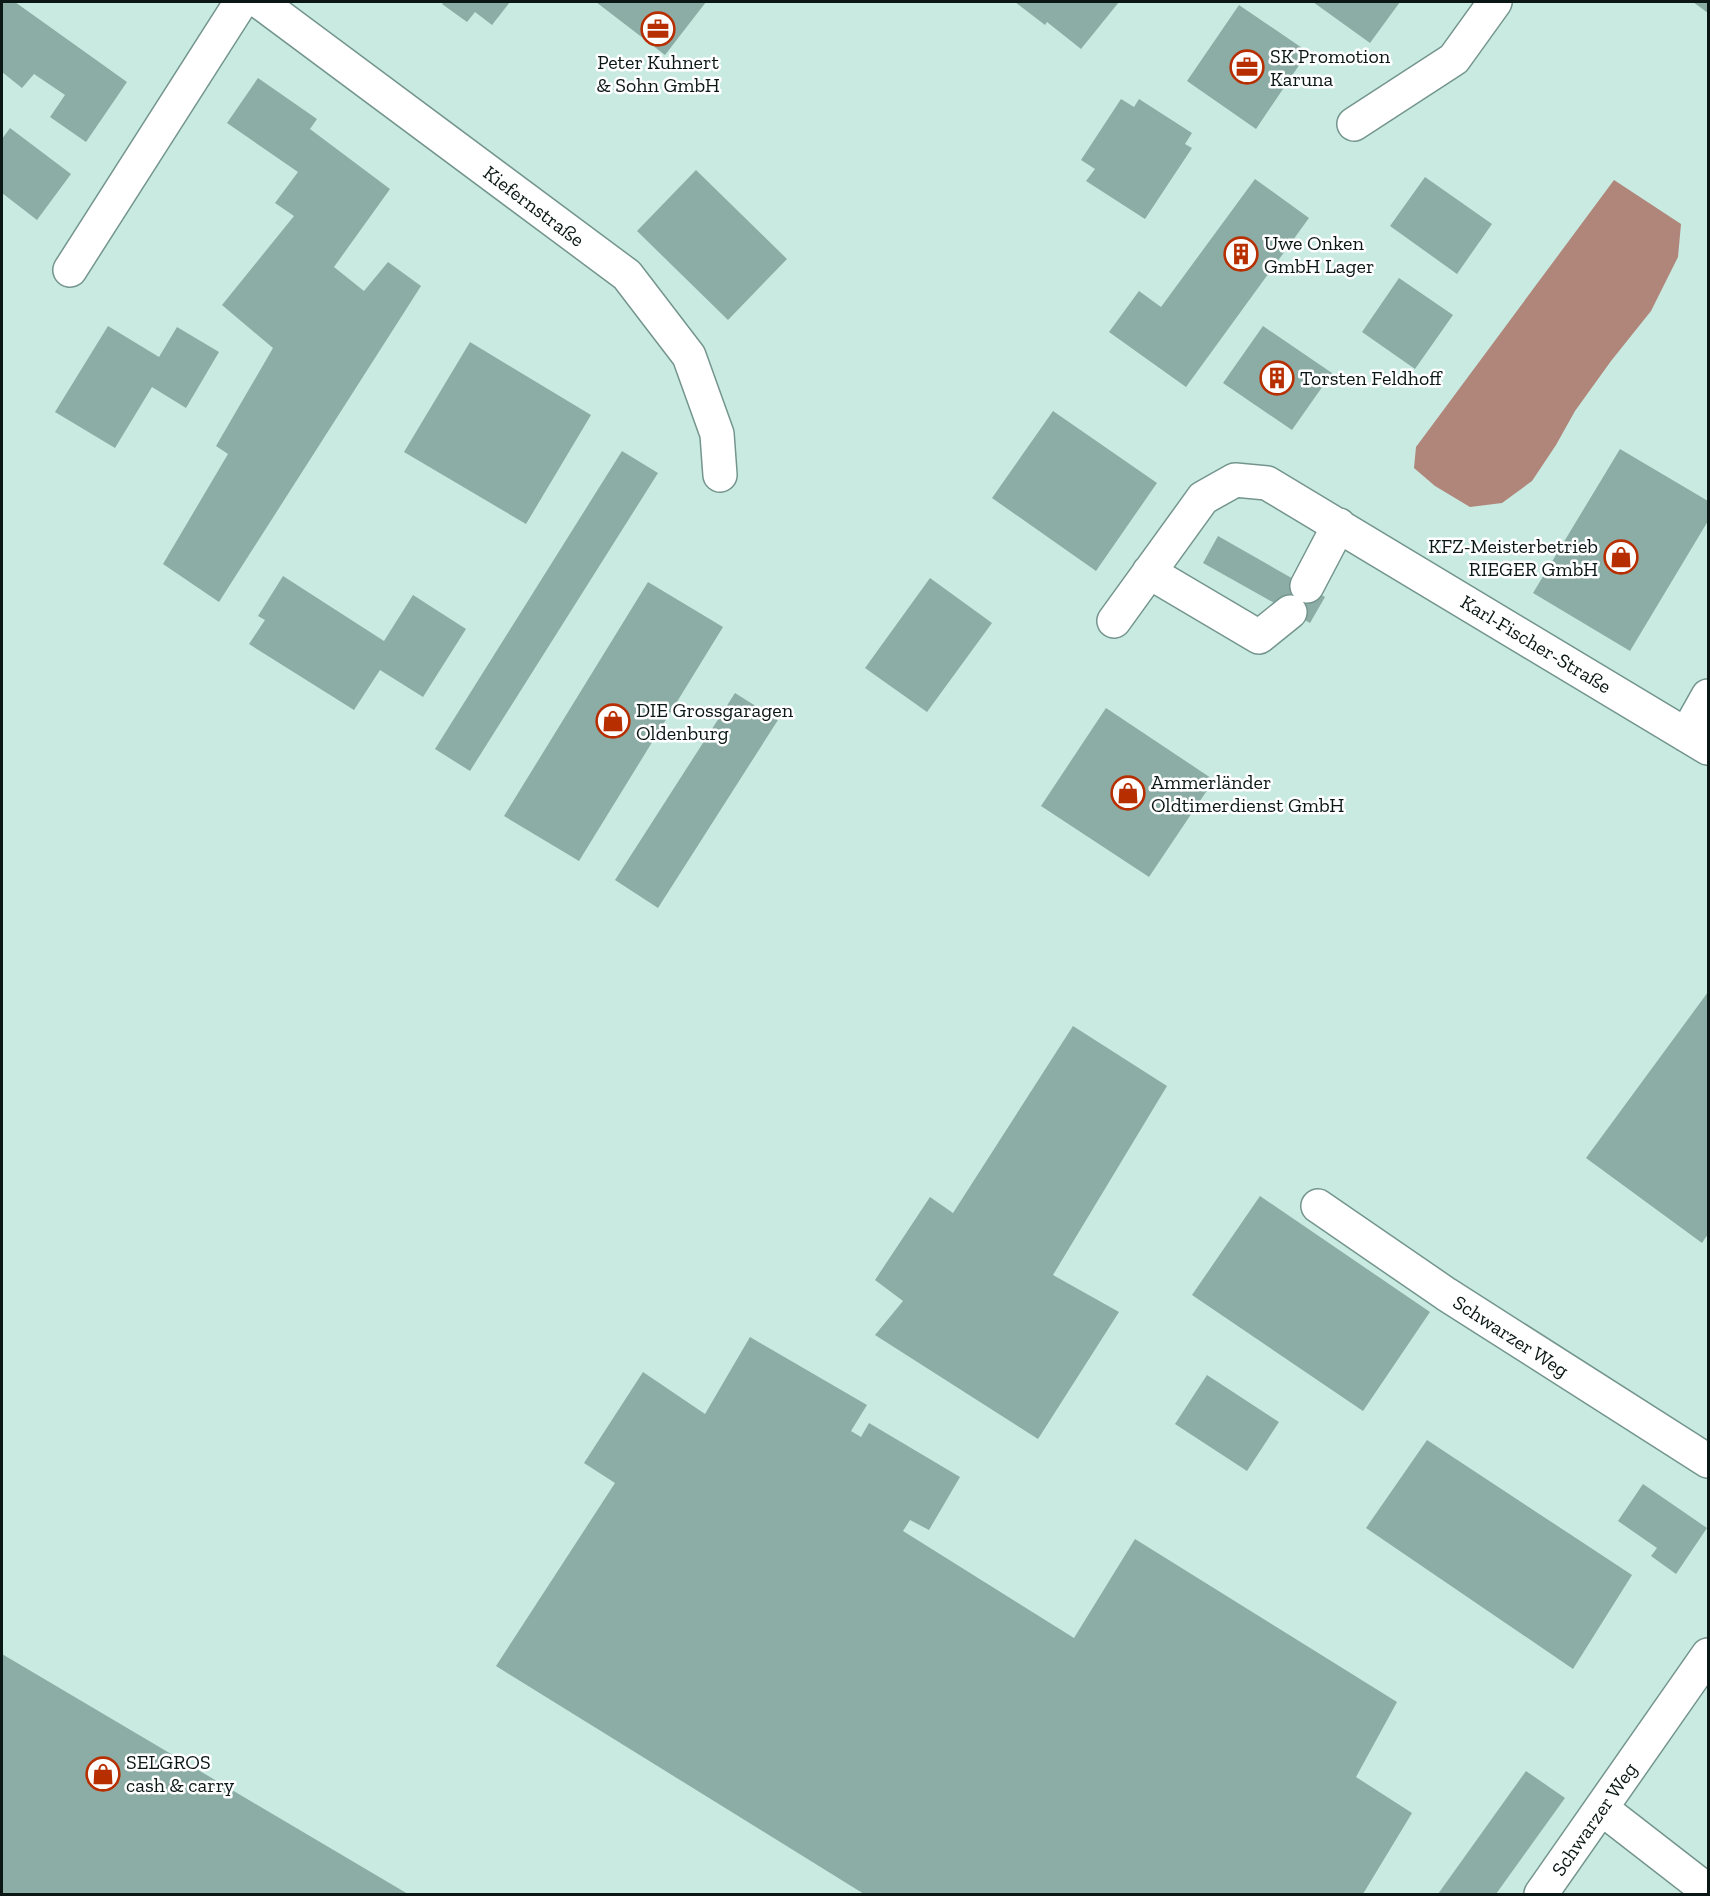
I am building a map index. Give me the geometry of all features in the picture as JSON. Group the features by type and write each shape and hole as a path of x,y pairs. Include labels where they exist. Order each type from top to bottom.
{"street":[{"path":"70,270 242,2"},
{"name":"Kiefernstraße","path":"260,2 627,275 689,356 717,434 720,475"},
{"path":"1354,124 1454,59 1495,2"},
{"name":"Karl-Fischer-Straße","path":"1114,621 1203,498 1235,480 1267,483 1697,741 1708,696"},
{"path":"1149,572 1258,637 1298,599 1339,525"},
{"name":"Schwarzer Weg","path":"1317,1206 1446,1294 1708,1461"},
{"name":"Schwarzer Weg","path":"1541,1894 1708,1655"},
{"path":"1601,1808 1708,1891"}],"shaded area":[{"path":"1614,180 1681,224 1678,257 1651,311 1575,411 1532,481 1502,503 1470,507 1435,486 1414,468 1416,447"}],"building":[{"path":"2,2 15,2 127,82 86,142 50,117 65,95 34,74 22,88 2,72"},
{"path":"444,2 510,2 492,25 475,12 467,22 442,4"},
{"name":"Peter Kuhnert & Sohn GmbH","path":"596,2 706,2 665,55"},
{"path":"1015,2 1119,2 1081,49 1047,22 1045,25"},
{"path":"1313,2 1400,2 1370,43"},
{"path":"1693,2 1708,2 1708,13"},
{"name":"SK Promotion Karuna","path":"1239,5 1308,52 1256,129 1187,81"},
{"path":"258,78 317,119 310,129 390,189 334,267 364,291 388,262 421,286 219,602 163,564 228,454 216,446 273,348 222,305 294,216 275,203 298,172 227,123"},
{"path":"1121,99 1134,107 1139,99 1192,133 1185,144 1192,148 1145,219 1086,181 1095,169 1081,160"},
{"path":"10,128 71,174 37,220 2,193 2,139"},
{"path":"696,170 787,259 728,320 637,231"},
{"path":"1425,177 1492,224 1457,274 1390,226"},
{"name":"Uwe Onken GmbH Lager","path":"1255,179 1309,218 1186,387 1109,332 1139,291 1161,307"},
{"path":"1399,278 1453,315 1415,369 1362,332"},
{"path":"108,326 159,357 177,327 219,352 186,408 152,387 115,448 55,412"},
{"name":"Torsten Feldhoff","path":"1263,326 1332,373 1292,430 1223,383"},
{"path":"470,342 591,415 526,524 404,452"},
{"path":"1053,411 1157,483 1096,571 992,498"},
{"name":"KFZ-Meisterbetrieb RIEGER GmbH","path":"1620,449 1708,501 1708,521 1630,651 1533,593"},
{"path":"622,451 658,473 470,771 435,749"},
{"path":"1218,536 1325,597 1310,623 1203,563"},
{"path":"283,576 384,641 413,595 466,629 423,697 380,670 354,710 249,644 265,620 258,616"},
{"path":"930,578 992,623 927,712 865,668"},
{"name":"DIE Grossgaragen Oldenburg","path":"648,582 723,627 579,861 504,816"},
{"path":"735,693 778,720 658,908 615,880"},
{"name":"Ammerländer Oldtimerdienst GmbH","path":"1106,708 1214,780 1149,877 1041,806"},
{"path":"1708,992 1708,1234 1702,1243 1586,1158"},
{"path":"1073,1026 1167,1086 1053,1275 1119,1312 1038,1439 875,1335 903,1301 875,1280 930,1197 953,1213"},
{"path":"1260,1196 1430,1312 1363,1411 1192,1295"},
{"path":"750,1337 867,1405 851,1431 861,1437 869,1423 960,1477 929,1530 910,1520 903,1531 1074,1638 1135,1539 1397,1702 1356,1777 1412,1813 1363,1894 864,1894 496,1666 615,1483 584,1463 643,1372 705,1414"},
{"path":"1207,1375 1279,1422 1247,1471 1175,1424"},
{"path":"1427,1440 1632,1575 1573,1669 1366,1528"},
{"path":"1643,1484 1707,1528 1676,1574 1651,1556 1657,1548 1618,1521"},
{"name":"SELGROS cash & carry","path":"2,1654 408,1894 2,1894"},
{"path":"1526,1771 1565,1798 1496,1894 1438,1894"}],"place":[{"name":"Peter Kuhnert & Sohn GmbH","path":"658,29"},
{"name":"SK Promotion Karuna","path":"1247,67"},
{"name":"Uwe Onken GmbH Lager","path":"1241,254"},
{"name":"Torsten Feldhoff","path":"1277,378"},
{"name":"KFZ-Meisterbetrieb RIEGER GmbH","path":"1621,557"},
{"name":"DIE Grossgaragen Oldenburg","path":"613,721"},
{"name":"Ammerländer Oldtimerdienst GmbH","path":"1128,793"},
{"name":"SELGROS cash & carry","path":"103,1774"}]}
